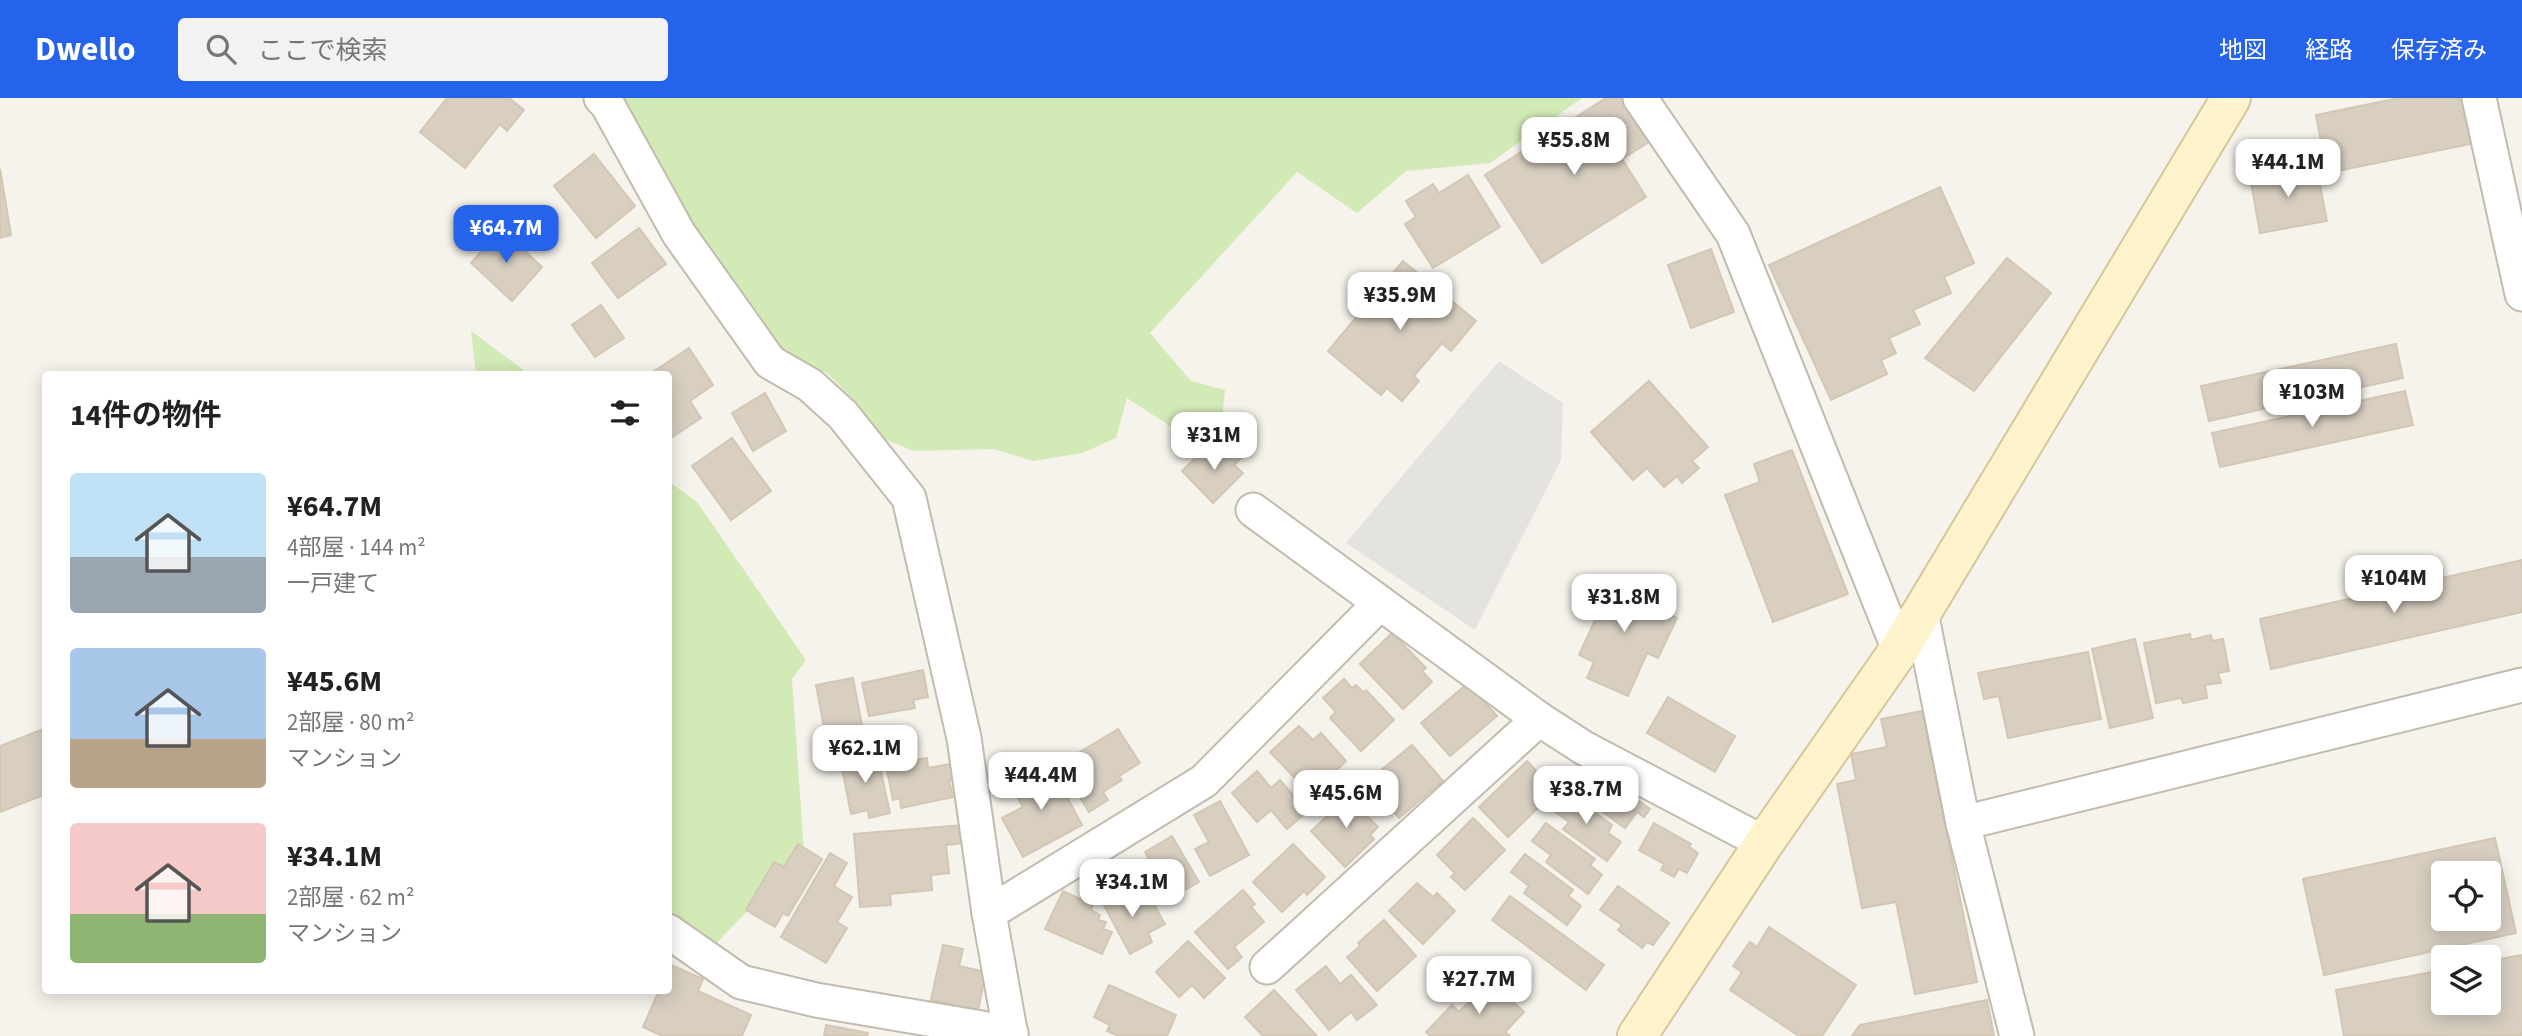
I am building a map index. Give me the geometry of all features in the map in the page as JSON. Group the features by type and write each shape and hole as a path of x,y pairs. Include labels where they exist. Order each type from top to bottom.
{"street":[{"path":"601,98 607,104 679,234 769,362 810,385 843,415 909,498 964,738 989,913 1011,1035 816,1000 741,982 672,934"},
{"path":"1640,98 1733,234 1899,650"},
{"path":"1637,1036 1764,843 1899,650 2231,98"},
{"path":"2479,98 2522,294"},
{"path":"1253,510 1539,719 1584,748 1764,843"},
{"path":"989,913 1204,781 1380,603"},
{"path":"1921,612 1963,823 2017,1036"},
{"path":"1963,823 2522,685"},
{"path":"1267,967 1539,719"}],"green space":[{"path":"617,98 1582,98 1490,163 1406,171 1357,213 1297,172 1150,333 1191,381 1225,390 1222,419 1197,433 1173,428 1127,398 1116,438 1082,453 1033,461 994,449 914,451 879,437 856,402 827,373 777,356 693,229"},
{"path":"471,331 525,371 476,371"},
{"path":"672,484 697,502 806,660 792,679 804,853 697,963 672,942"}],"shaded area":[{"path":"1499,361 1563,403 1561,460 1475,630 1346,543"}],"building":[{"path":"447,98 509,98 524,110 507,131 500,124 465,168 420,132"},
{"path":"1606,98 1628,98 1654,139 1622,159 1646,197 1542,263 1485,175"},
{"path":"2399,98 2466,98 2475,143 2327,173 2316,115"},
{"path":"594,154 635,206 596,238 554,186"},
{"path":"2316,165 2327,221 2260,233 2250,177"},
{"path":"0,169 11,235 0,238"},
{"path":"1468,175 1500,227 1433,268 1405,224 1416,217 1406,201 1433,184 1439,193"},
{"path":"1940,187 1974,263 1944,277 1951,293 1913,310 1920,324 1889,338 1896,353 1881,360 1887,374 1831,400 1769,265"},
{"path":"639,228 666,264 618,298 592,263"},
{"path":"501,229 542,267 512,301 471,263"},
{"path":"1711,249 1734,312 1691,328 1668,265"},
{"path":"2007,258 2051,293 1974,391 1925,358"},
{"path":"1403,261 1476,321 1451,351 1442,343 1414,376 1419,381 1402,401 1387,388 1381,395 1328,351"},
{"path":"601,305 624,338 595,357 572,325"},
{"path":"2396,344 2403,378 2209,421 2201,386"},
{"path":"689,348 713,385 690,401 701,418 672,437 672,371 654,371"},
{"path":"1649,381 1708,447 1692,461 1699,468 1682,483 1677,476 1664,487 1647,468 1633,480 1591,432"},
{"path":"2405,391 2413,425 2220,467 2212,433"},
{"path":"765,393 786,431 753,451 732,413"},
{"path":"732,438 771,491 731,520 692,466"},
{"path":"1208,446 1219,457 1229,447 1241,458 1234,465 1243,473 1213,503 1182,471"},
{"path":"1792,450 1848,594 1773,622 1725,495 1760,482 1754,464"},
{"path":"2522,560 2522,612 2271,669 2260,619"},
{"path":"1603,575 1657,599 1653,607 1677,618 1658,658 1647,653 1628,696 1587,678 1594,662 1579,655 1600,609 1589,604"},
{"path":"1392,633 1426,668 1422,671 1432,682 1403,709 1360,664"},
{"path":"2190,634 2191,640 2211,635 2212,641 2223,639 2229,671 2218,673 2221,683 2205,685 2207,698 2183,703 2181,698 2156,703 2144,643"},
{"path":"2135,639 2153,718 2110,728 2092,649"},
{"path":"2088,652 2101,719 2008,738 1999,696 1984,699 1978,673"},
{"path":"923,670 928,697 913,700 915,708 869,716 862,683"},
{"path":"853,678 863,731 826,738 816,685"},
{"path":"1344,679 1352,688 1356,685 1364,693 1366,690 1394,720 1361,751 1330,718 1336,712 1323,698"},
{"path":"1468,683 1497,716 1450,756 1421,723"},
{"path":"1668,697 1735,736 1715,772 1647,733"},
{"path":"1922,711 1977,982 1915,994 1896,902 1862,908 1837,784 1856,780 1851,754 1887,747 1881,719"},
{"path":"1299,726 1313,740 1321,733 1346,761 1311,795 1270,752"},
{"path":"1118,729 1140,763 1119,776 1122,780 1103,792 1108,800 1089,812 1060,764"},
{"path":"42,730 42,796 0,812 0,746"},
{"path":"1412,745 1443,781 1399,818 1369,780"},
{"path":"866,752 868,761 878,759 890,813 869,818 868,810 851,814 840,758"},
{"path":"927,758 928,768 956,763 959,779 949,780 953,797 901,808 900,798 893,800 886,765"},
{"path":"1527,761 1541,776 1537,780 1548,791 1538,801 1541,805 1508,837 1479,807"},
{"path":"1050,765 1082,825 1023,857 1002,818 1023,807 1011,786"},
{"path":"1257,771 1271,788 1280,780 1307,812 1287,829 1271,810 1257,822 1232,793"},
{"path":"1583,778 1596,788 1600,782 1630,804 1635,798 1650,809 1644,817 1637,812 1625,828 1574,791"},
{"path":"1564,790 1612,825 1608,833 1621,842 1607,861 1563,829 1569,822 1550,808"},
{"path":"1352,793 1369,810 1365,814 1378,827 1370,835 1374,839 1345,867 1311,831"},
{"path":"1220,801 1249,855 1210,876 1195,849 1209,842 1194,815"},
{"path":"1473,818 1505,850 1465,890 1451,877 1455,873 1437,855"},
{"path":"1546,823 1595,859 1590,865 1602,875 1588,894 1546,862 1551,855 1532,841"},
{"path":"1654,823 1691,844 1689,847 1698,853 1687,873 1679,869 1674,877 1661,870 1664,864 1639,850"},
{"path":"963,825 964,843 946,845 949,873 931,875 932,890 890,894 891,905 860,907 854,834"},
{"path":"1172,836 1199,882 1161,904 1141,870 1152,864 1145,852"},
{"path":"2495,838 2500,861 2431,861 2431,931 2501,931 2501,865 2516,933 2461,945 2431,945 2431,952 2324,975 2303,879"},
{"path":"798,844 822,859 788,916 783,913 775,927 746,910 774,862 784,867"},
{"path":"1293,844 1325,877 1307,895 1304,891 1282,912 1253,882"},
{"path":"830,853 847,863 834,886 852,897 837,922 847,928 826,963 781,937"},
{"path":"1525,854 1573,890 1568,896 1581,906 1567,925 1524,893 1529,886 1511,872"},
{"path":"1417,883 1433,897 1437,893 1455,911 1423,944 1389,911"},
{"path":"1618,886 1669,923 1653,945 1647,942 1642,948 1618,930 1622,925 1600,910"},
{"path":"1117,887 1127,905 1148,894 1165,924 1148,933 1152,942 1130,954 1099,896"},
{"path":"1243,890 1255,904 1251,907 1264,922 1234,947 1242,957 1228,969 1195,932"},
{"path":"1063,891 1093,905 1091,910 1100,915 1098,920 1106,922 1103,929 1112,932 1102,954 1045,929"},
{"path":"1510,896 1604,965 1586,990 1492,920"},
{"path":"1384,920 1416,956 1377,991 1347,957 1360,946 1358,943"},
{"path":"1769,927 1856,985 1822,1036 1799,1036 1730,990 1742,972 1733,966 1750,942 1757,947"},
{"path":"1188,941 1225,978 1204,998 1192,985 1179,997 1156,972"},
{"path":"943,945 963,949 959,966 986,972 978,1010 931,1000"},
{"path":"2522,955 2522,1036 2344,1036 2336,990 2431,972 2431,1015 2501,1015 2501,959"},
{"path":"672,965 703,979 698,991 751,1015 742,1036 662,1036 643,1027 657,994 672,994"},
{"path":"1326,966 1340,984 1351,975 1377,1005 1357,1020 1351,1012 1329,1030 1296,990"},
{"path":"1490,980 1524,1012 1505,1032 1510,1036 1430,1036 1426,1032 1452,1005 1459,1012"},
{"path":"1109,985 1176,1015 1167,1036 1118,1036 1107,1031 1110,1025 1094,1017"},
{"path":"1274,990 1316,1036 1263,1036 1245,1017"},
{"path":"1987,1000 1994,1036 1852,1036 1860,1025"},
{"path":"826,1025 868,1033 867,1036 824,1036"}]}
